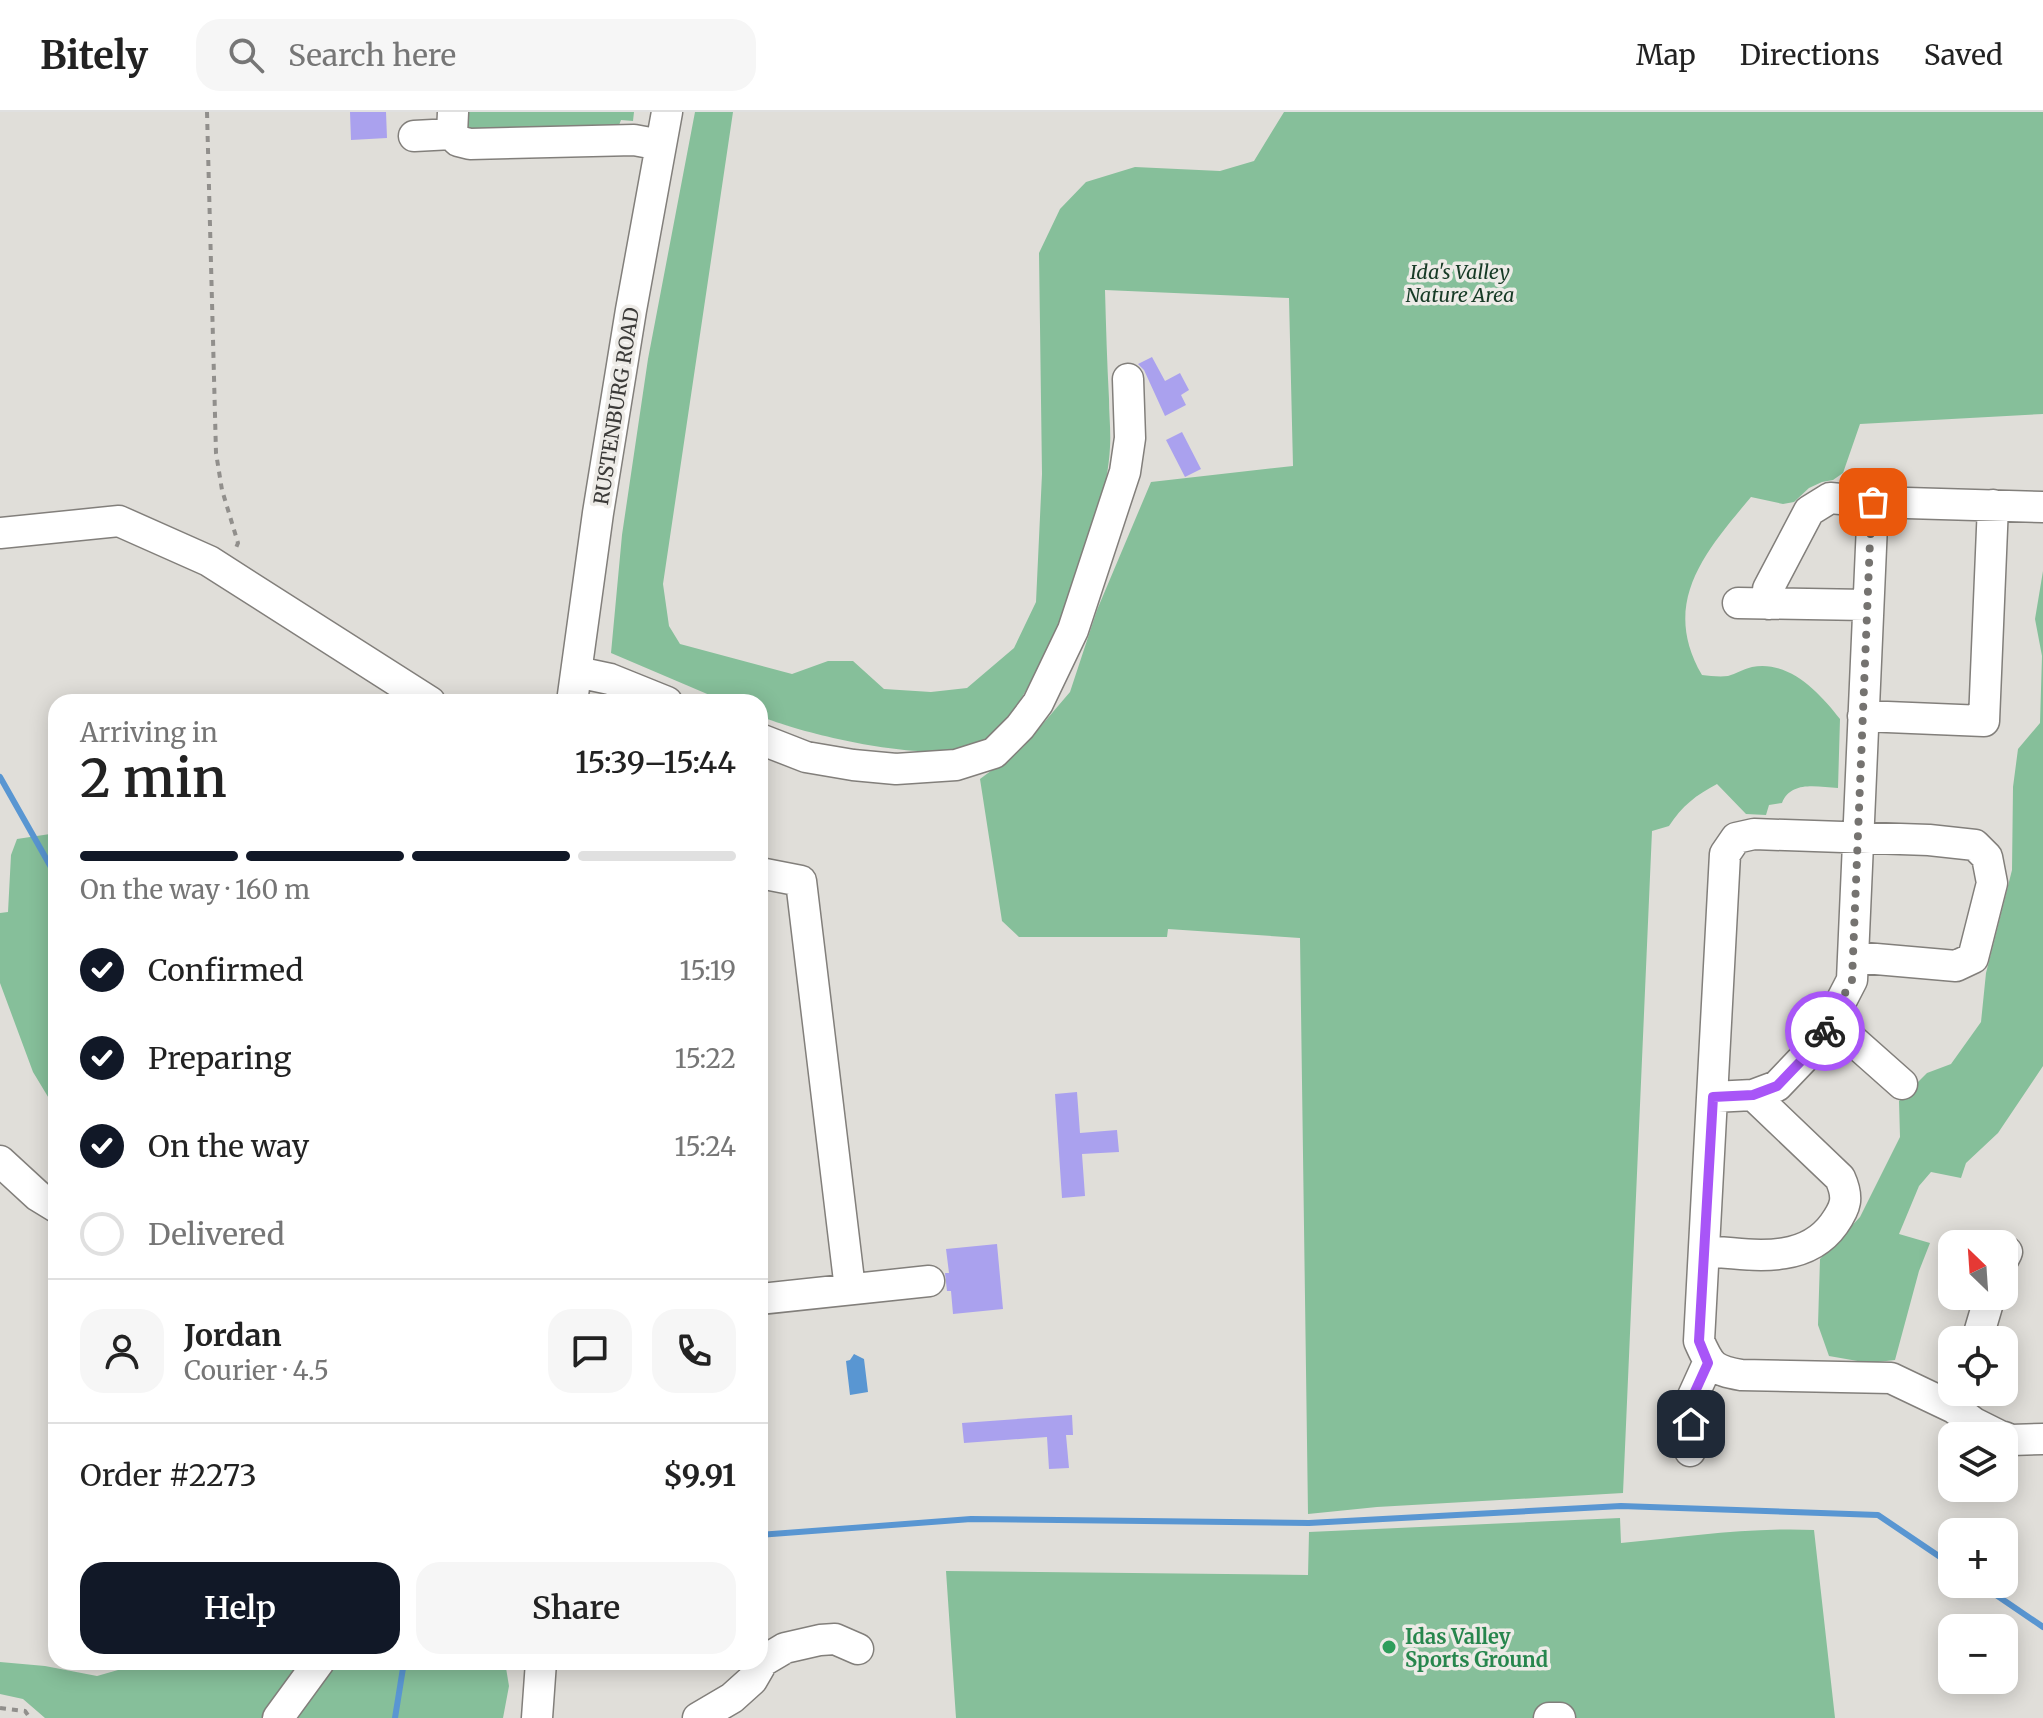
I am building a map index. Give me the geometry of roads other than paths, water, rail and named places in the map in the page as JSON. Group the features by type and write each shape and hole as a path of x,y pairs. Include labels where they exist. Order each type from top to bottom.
{"street":[{"name":"RUSTENBURG ROAD","path":"573,694 628,326 667,112"},
{"path":"414,136 453,123 458,141 470,144 634,140 661,145"},
{"path":"768,742 806,757 896,769 956,765 994,753 1020,727 1038,703 1073,630 1125,472 1130,438 1128,379"},
{"path":"1769,604 1768,589 1809,511 1830,498 2043,507"},
{"path":"1713,1097 1753,1095 1777,1086 1821,1040 1852,980 1873,502"},
{"path":"1863,716 1984,721 1993,505"},
{"path":"0,533 119,521 209,561 417,694"},
{"path":"1738,603 1867,605"},
{"path":"577,672 610,679 647,694"},
{"path":"1853,957 1956,966 1973,958 1992,883 1987,857 1975,845 1929,840 1754,834 1736,838 1725,854 1699,1341 1708,1363 1722,1372 1891,1378 1938,1393"},
{"path":"768,875 801,881 850,1289"},
{"path":"1831,1021 1902,1084"},
{"path":"1704,1251 1752,1254 1797,1252 1806,1249 1829,1230 1845,1208 1847,1193 1840,1178 1753,1095"},
{"path":"0,1161 48,1202"},
{"path":"768,1298 929,1281"},
{"path":"1690,1451 1693,1396 1708,1363"},
{"path":"2018,1440 2043,1439"},
{"path":"768,1658 785,1648 820,1640 835,1639 858,1649"},
{"path":"278,1718 313,1670"},
{"path":"537,1718 540,1670"},
{"path":"698,1718 732,1698 752,1680 758,1670"},
{"path":"1549,1718 1560,1718"}],"water":[{"path":"854,1354 864,1359 868,1392 850,1395 846,1361"}],"waterway":[{"path":"0,777 48,862"},
{"path":"768,1534 971,1519 1309,1523 1621,1506 1878,1515 1938,1556"},
{"path":"2001,1598 2043,1627"},
{"path":"395,1718 403,1670"}],"place":[{"name":"Idas Valley Sports Ground","path":"1389,1647"}],"park label":[{"name":"Ida's Valley Nature Area","path":"1460,282"}]}
